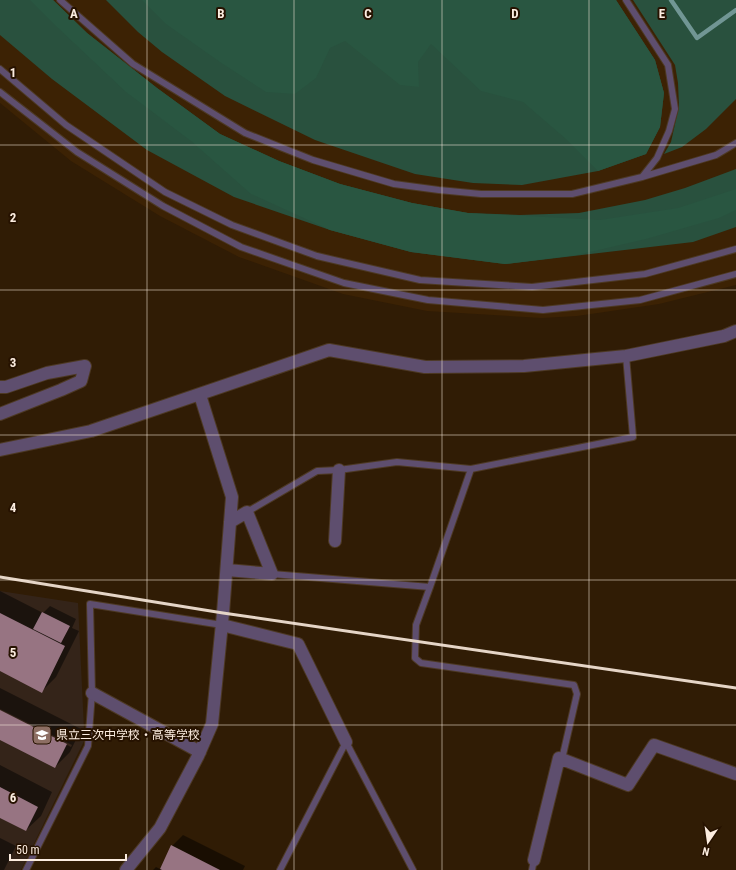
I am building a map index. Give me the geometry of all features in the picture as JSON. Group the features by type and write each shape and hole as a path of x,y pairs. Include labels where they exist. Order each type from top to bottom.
{"street":[{"path":"0,450 90,431 200,395 329,350 425,367 524,366 626,356 724,336 736,331"},
{"path":"0,387 6,387 47,373 85,366 81,381 0,414"},
{"path":"126,870 160,828 200,752 212,724 222,625 232,497 200,395"},
{"path":"335,541 339,470"},
{"path":"226,570 272,574 247,512 230,522"},
{"path":"222,625 298,644 346,742"},
{"path":"92,694 200,752"},
{"path":"533,865 559,758 628,785 654,744 736,774"}],"lane":[{"path":"60,0 133,64 245,133 313,160 394,184 481,194 572,194 642,177 716,155 736,143"},
{"path":"626,0 668,65 676,109 669,131 657,158 642,177"},
{"path":"0,69 66,125 165,192 232,226 316,256 420,280 532,287 645,274 736,249"},
{"path":"0,92 77,152 163,206 241,247 344,283 428,300 543,310 640,300 736,274"},
{"path":"247,512 317,471 339,470 397,462 471,469 633,437 626,356"},
{"path":"471,469 416,625 415,658 421,663 574,685 578,694 562,759"},
{"path":"272,574 430,587"},
{"path":"26,870 88,746 92,694 90,604 222,625"},
{"path":"280,870 346,742"},
{"path":"346,742 413,870"}],"shaded area":[{"path":"0,0 736,0 736,285 659,304 577,316 542,318 427,311 343,294 239,257 160,216 71,161 0,103"},
{"name":"県立三次中学校・高等学校","path":"0,591 78,603 84,741 21,870 0,870"}],"green space":[{"path":"0,0 53,0 87,33 157,88 220,134 279,161 340,184 412,203 468,213 520,215 579,213 645,200 685,188 736,169 736,227 693,242 505,264 411,252 330,230 234,197 147,150 52,79 0,35"},
{"path":"30,0 53,0 87,33 157,88 220,134 279,161 340,184 412,203 468,213 600,220 678,208 736,189 736,210 719,218 646,239 577,255 505,264 411,252 330,230 251,194 191,141 126,92"},
{"path":"106,0 616,0 655,60 664,93 660,127 646,154 598,171 522,185 473,183 415,174 315,140 225,96 162,52 138,32"},
{"path":"142,0 616,0 655,60 664,93 660,127 646,154 598,171 566,139 523,102 481,91 431,44 418,62 419,87 400,85 345,41 330,48 316,78 295,94 266,92 166,24"},
{"path":"633,0 736,0 736,99 706,129 682,147 664,154 671,142 679,106 678,83 675,65"}],"building":[{"path":"42,612 70,626 61,643 33,629"},
{"path":"0,613 65,646 42,693 0,671"},
{"path":"0,710 67,744 55,768 0,740"},
{"path":"0,787 38,807 26,831 0,818"},
{"path":"171,845 220,870 160,869"}],"waterway":[{"path":"671,0 697,38 736,10"}],"railway":[{"path":"0,577 223,613 736,688"}],"place":[{"name":"県立三次中学校・高等学校","path":"42,735"}]}
